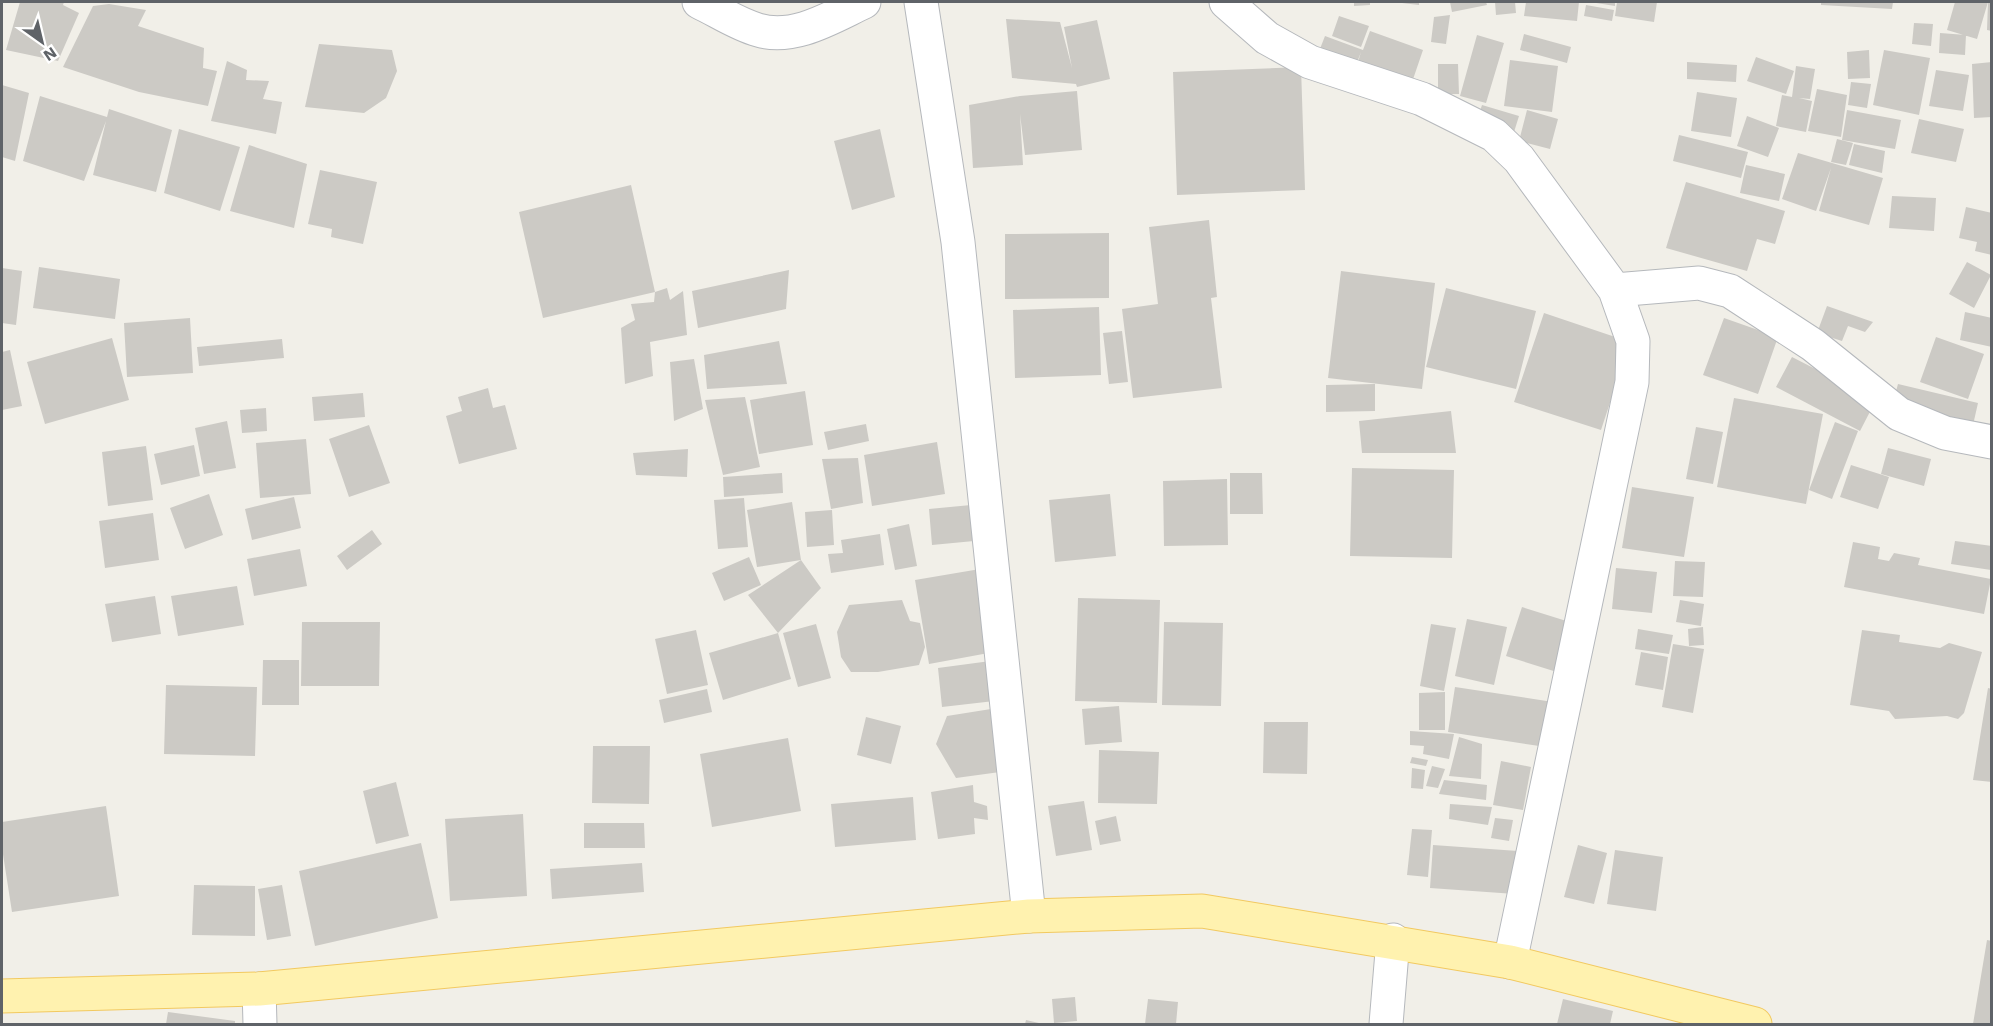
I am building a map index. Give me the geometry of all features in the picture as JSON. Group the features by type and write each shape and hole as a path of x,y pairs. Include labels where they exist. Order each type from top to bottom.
{"main road":[{"path":"2,996 259,989 1029,916 1202,911 1393,940 1510,962 1755,1024"}],"street":[{"path":"699,2 758,30 779,33 802,30 864,2"},
{"path":"921,2 958,242 1029,916"},
{"path":"1226,2 1267,38 1310,62 1422,99 1494,135 1519,159 1615,290 1633,341 1632,382 1510,962"},
{"path":"1615,290 1699,283 1730,291 1813,345 1899,414 1945,433 1992,442"},
{"path":"1386,1024 1393,940"},
{"path":"259,989 260,1024"}],"building":[{"path":"20,2 64,2 63,5 79,13 58,61 6,50"},
{"path":"1354,2 1370,2 1370,5 1354,6"},
{"path":"1419,2 1419,5 1402,3"},
{"path":"1450,2 1486,2 1487,5 1452,12"},
{"path":"1495,2 1515,2 1516,13 1496,15"},
{"path":"1526,2 1579,2 1577,21 1524,16"},
{"path":"1590,2 1615,2 1615,6"},
{"path":"1617,2 1657,2 1654,22 1615,16"},
{"path":"1821,2 1893,2 1892,9 1821,5"},
{"path":"1955,2 1988,2 1977,39 1947,30"},
{"path":"1988,2 1992,2 1992,31 1987,30"},
{"path":"109,4 146,10 138,26 204,48 203,68 217,71 208,106 139,92 63,67 93,6"},
{"path":"1586,5 1614,10 1612,21 1584,16"},
{"path":"1450,15 1446,44 1431,42 1434,17"},
{"path":"1339,16 1369,26 1361,47 1332,36"},
{"path":"1006,19 1060,22 1072,68 1064,27 1097,20 1110,79 1077,87 1076,84 1012,78"},
{"path":"1914,23 1933,24 1931,46 1912,44"},
{"path":"1370,31 1423,50 1409,91 1355,72 1361,52 1353,73 1316,59 1325,36 1363,50"},
{"path":"1940,33 1966,35 1965,55 1939,53"},
{"path":"1524,34 1571,47 1567,63 1520,50"},
{"path":"1477,35 1504,43 1486,103 1460,96"},
{"path":"319,44 392,50 397,71 386,98 364,113 305,107"},
{"path":"1869,50 1870,78 1848,79 1847,52"},
{"path":"1884,50 1930,58 1919,115 1873,105"},
{"path":"1756,57 1794,71 1786,94 1747,81"},
{"path":"1510,60 1558,66 1552,112 1504,106"},
{"path":"227,61 247,70 246,80 269,81 263,99 282,102 276,134 211,121"},
{"path":"1687,62 1737,65 1736,82 1687,79"},
{"path":"1992,62 1992,117 1974,118 1972,64"},
{"path":"1438,64 1458,64 1459,94 1438,94"},
{"path":"1796,66 1815,69 1810,99 1799,98 1812,101 1806,132 1776,126 1782,95 1792,97"},
{"path":"1301,67 1305,190 1177,195 1173,72"},
{"path":"1936,70 1969,75 1963,111 1929,106"},
{"path":"1851,82 1871,84 1867,108 1848,105"},
{"path":"2,85 29,93 15,161 2,157"},
{"path":"1817,89 1847,95 1841,137 1808,131"},
{"path":"1077,91 1082,150 1025,155 1020,114 1023,165 973,168 969,105 1020,96"},
{"path":"1697,92 1737,98 1731,137 1691,131"},
{"path":"40,96 107,117 109,109 172,130 156,192 93,175 106,121 84,181 23,161"},
{"path":"1482,105 1519,116 1514,132 1477,120"},
{"path":"1527,110 1558,119 1550,149 1519,141"},
{"path":"1847,110 1901,120 1895,149 1842,140"},
{"path":"1747,116 1779,128 1768,157 1737,146"},
{"path":"1919,119 1964,129 1956,162 1911,153"},
{"path":"179,129 240,147 220,211 164,193"},
{"path":"880,129 895,197 852,210 834,141"},
{"path":"1679,135 1748,152 1741,178 1673,161"},
{"path":"1837,139 1853,143 1846,165 1831,162"},
{"path":"1854,144 1885,151 1882,173 1849,165"},
{"path":"249,145 307,164 294,228 230,211"},
{"path":"1798,153 1883,178 1869,225 1819,211 1831,168 1816,211 1782,199"},
{"path":"1746,165 1785,174 1779,201 1740,193"},
{"path":"320,170 377,182 363,244 331,237 332,229 308,224"},
{"path":"1686,182 1785,211 1775,244 1757,239 1747,271 1666,248"},
{"path":"631,185 655,292 543,318 519,212"},
{"path":"1892,196 1936,198 1934,231 1889,228"},
{"path":"1966,207 1992,213 1992,255 1975,251 1977,242 1959,238"},
{"path":"1209,220 1217,297 1211,298 1222,388 1133,398 1122,309 1158,304 1149,227"},
{"path":"1109,233 1109,298 1005,299 1005,234"},
{"path":"1967,262 1991,275 1974,308 1949,294"},
{"path":"39,267 120,279 115,319 33,308"},
{"path":"2,268 22,271 16,325 2,323"},
{"path":"789,270 786,309 698,328 692,291"},
{"path":"1341,271 1435,283 1422,389 1328,378"},
{"path":"667,288 670,300 683,291 687,335 650,342 653,376 625,384 621,328 635,320 631,304 654,302 655,292"},
{"path":"1446,288 1536,311 1516,389 1426,367"},
{"path":"1827,306 1873,322 1865,332 1848,326 1842,341 1817,333"},
{"path":"1099,307 1101,375 1015,378 1013,310"},
{"path":"1965,312 1992,318 1992,347 1960,340"},
{"path":"1544,313 1630,342 1601,430 1514,402"},
{"path":"190,318 193,373 127,377 124,323"},
{"path":"1724,318 1778,337 1758,394 1703,375"},
{"path":"1122,331 1128,382 1109,384 1103,333"},
{"path":"1936,337 1984,354 1968,399 1920,382"},
{"path":"112,338 129,400 45,424 27,362"},
{"path":"282,339 284,358 199,366 197,347"},
{"path":"779,341 787,384 707,389 704,355"},
{"path":"10,350 22,406 2,410 2,352"},
{"path":"1792,357 1876,400 1860,431 1776,387"},
{"path":"694,359 703,409 674,421 670,362"},
{"path":"1375,384 1375,411 1326,412 1326,385"},
{"path":"1898,384 1978,403 1973,425 1892,406"},
{"path":"488,388 493,408 505,405 517,449 459,464 446,416 462,411 458,397"},
{"path":"805,391 813,445 759,454 750,400"},
{"path":"363,393 365,417 314,421 312,397"},
{"path":"745,397 760,467 723,475 705,400"},
{"path":"1734,398 1823,414 1806,504 1717,487"},
{"path":"266,408 267,431 242,433 240,410"},
{"path":"1451,411 1456,453 1362,453 1359,421"},
{"path":"227,421 236,468 204,474 195,428"},
{"path":"1835,422 1858,431 1832,499 1809,490"},
{"path":"866,424 869,441 828,450 824,432"},
{"path":"369,425 390,483 349,497 329,439"},
{"path":"1696,427 1723,432 1713,484 1686,479"},
{"path":"306,439 311,494 260,498 256,443"},
{"path":"937,442 945,494 872,506 864,455"},
{"path":"194,445 200,476 161,485 154,454"},
{"path":"146,446 153,500 108,506 102,452"},
{"path":"1888,448 1931,459 1924,486 1881,474"},
{"path":"688,449 687,477 636,475 633,453"},
{"path":"858,458 863,503 831,509 822,459"},
{"path":"1851,465 1889,477 1878,509 1840,497"},
{"path":"1352,468 1454,470 1452,558 1350,556"},
{"path":"782,473 783,493 724,497 723,477"},
{"path":"1230,473 1262,473 1263,514 1230,514"},
{"path":"1227,479 1228,545 1164,546 1163,481"},
{"path":"1632,487 1694,497 1684,557 1622,548"},
{"path":"209,494 223,535 185,549 170,508"},
{"path":"1110,494 1116,556 1055,562 1049,500"},
{"path":"294,497 301,528 252,540 245,509"},
{"path":"744,498 748,547 718,549 714,500"},
{"path":"792,502 801,560 757,567 747,510"},
{"path":"971,505 974,541 932,545 929,509"},
{"path":"832,510 834,545 807,547 805,512"},
{"path":"153,513 159,560 105,568 99,521"},
{"path":"909,524 917,566 895,570 887,529"},
{"path":"372,530 382,544 347,570 337,556"},
{"path":"880,534 884,565 831,573 828,554 843,553 841,540"},
{"path":"1955,541 1992,546 1991,570 1951,564"},
{"path":"1853,542 1880,547 1878,559 1889,561 1894,553 1920,558 1918,565 1991,579 1984,614 1844,587"},
{"path":"300,549 307,586 254,596 247,559"},
{"path":"749,557 761,585 724,601 712,573"},
{"path":"801,560 821,588 778,633 748,595"},
{"path":"1675,561 1705,562 1703,597 1673,596"},
{"path":"1616,568 1657,572 1652,613 1612,609"},
{"path":"980,569 994,652 929,664 915,580"},
{"path":"237,586 244,625 178,636 171,596"},
{"path":"155,596 161,634 112,642 105,604"},
{"path":"1078,598 1160,600 1157,703 1075,701"},
{"path":"902,600 910,621 920,623 925,647 919,665 878,672 851,672 841,657 837,632 849,605"},
{"path":"1680,600 1704,604 1701,626 1676,622"},
{"path":"1522,607 1576,624 1560,673 1506,656"},
{"path":"1467,619 1507,627 1494,685 1455,676"},
{"path":"302,622 380,622 379,686 301,686"},
{"path":"1164,622 1223,623 1221,706 1162,705"},
{"path":"816,624 831,678 798,687 783,633"},
{"path":"1431,624 1456,628 1444,691 1420,686"},
{"path":"1703,627 1704,645 1689,646 1688,629"},
{"path":"1638,629 1673,635 1669,654 1635,649"},
{"path":"696,630 708,685 667,694 655,639"},
{"path":"1862,630 1900,635 1899,642 1940,648 1949,643 1982,652 1964,713 1958,719 1947,716 1895,719 1889,711 1850,705"},
{"path":"778,633 791,679 723,700 709,653"},
{"path":"1673,644 1704,649 1693,713 1662,707"},
{"path":"1641,652 1668,657 1663,690 1635,685"},
{"path":"263,660 299,660 299,705 262,705"},
{"path":"998,660 1003,700 942,707 938,668"},
{"path":"166,685 257,687 255,756 164,754"},
{"path":"1455,687 1553,702 1546,747 1448,732"},
{"path":"1988,688 1992,689 1992,782 1973,780"},
{"path":"707,689 712,712 664,723 659,700"},
{"path":"1445,692 1445,730 1419,730 1419,693"},
{"path":"1119,706 1122,742 1085,745 1082,709"},
{"path":"991,709 1000,772 956,778 936,744 947,716"},
{"path":"866,717 901,726 891,764 857,755"},
{"path":"1264,722 1308,722 1307,774 1263,773"},
{"path":"1410,731 1454,734 1449,759 1423,754 1424,746 1410,745"},
{"path":"1459,737 1482,744 1481,779 1449,776"},
{"path":"788,738 801,811 712,827 700,754"},
{"path":"593,746 650,746 649,804 592,803"},
{"path":"1099,750 1159,752 1157,804 1098,803"},
{"path":"1412,757 1428,760 1426,766 1410,763"},
{"path":"1501,761 1531,767 1523,810 1493,805"},
{"path":"1432,766 1445,769 1438,788 1426,786"},
{"path":"1412,768 1425,770 1423,789 1411,788"},
{"path":"1444,780 1487,785 1486,800 1439,794"},
{"path":"396,782 409,836 376,844 363,791"},
{"path":"973,785 974,802 987,806 988,820 974,818 975,834 938,839 931,792"},
{"path":"913,797 916,840 835,847 831,804"},
{"path":"1084,801 1092,850 1056,856 1048,806"},
{"path":"1450,804 1492,807 1488,825 1449,819"},
{"path":"106,806 119,896 12,912 2,848 2,822"},
{"path":"523,814 527,896 450,901 445,819"},
{"path":"1116,816 1121,841 1100,845 1095,821"},
{"path":"1495,818 1513,820 1509,841 1491,838"},
{"path":"584,823 644,823 645,848 584,848"},
{"path":"1412,829 1432,830 1428,877 1407,875"},
{"path":"421,843 438,918 315,946 299,871"},
{"path":"1433,845 1518,851 1515,894 1430,888"},
{"path":"1578,845 1607,853 1594,904 1564,897"},
{"path":"1615,850 1663,857 1656,911 1607,904"},
{"path":"642,863 644,892 552,899 550,869"},
{"path":"194,885 255,886 255,936 192,935"},
{"path":"282,885 291,936 267,940 258,889"},
{"path":"1987,940 1992,941 1992,1024 1973,1024"},
{"path":"1075,997 1077,1021 1054,1023 1052,999"},
{"path":"1148,999 1178,1002 1176,1024 1145,1024"},
{"path":"1563,999 1613,1011 1610,1024 1557,1024"},
{"path":"168,1012 235,1021 235,1024 166,1024"},
{"path":"1026,1020 1043,1024 1025,1024"}]}
